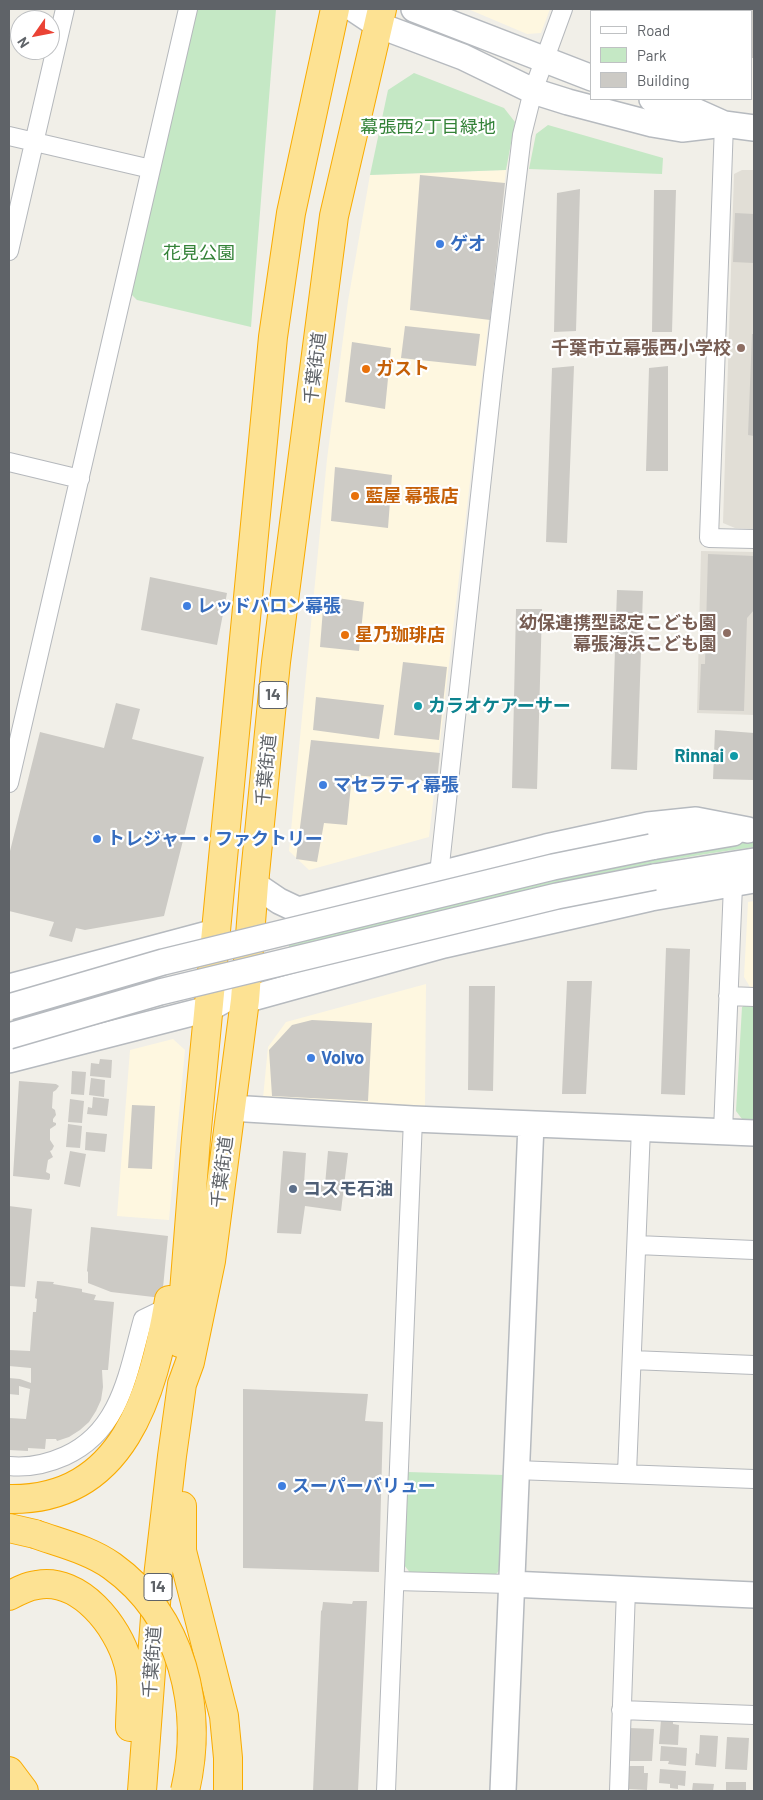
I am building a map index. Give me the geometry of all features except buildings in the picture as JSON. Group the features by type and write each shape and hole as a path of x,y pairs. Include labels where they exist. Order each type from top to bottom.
{"highway":[{"name":"千葉街道","path":"182,1384 179,1361 187,1242 274,327 290,213 335,9"},
{"name":"千葉街道","path":"142,1791 158,1577 172,1456 182,1384 190,1362 211,1260 245,1000 254,884 276,662 334,216 380,17"},
{"path":"9,1499 27,1499 49,1495 76,1484 97,1471 116,1452 142,1406 155,1365 175,1265 187,1242"},
{"path":"172,1456 182,1479 182,1551 224,1716 228,1758 228,1791"},
{"path":"22,1531 93,1555 111,1565 137,1586 153,1605 181,1658 188,1687 191,1718 191,1750 185,1791"},
{"path":"9,1596 21,1589 39,1584 60,1586 79,1593 98,1609 111,1627 129,1663 131,1684 131,1791"},
{"path":"9,1771 24,1791"}],"street":[{"path":"9,251 65,9"},
{"path":"9,783 188,9"},
{"path":"354,9 380,17 533,91 568,102 652,124 682,129 724,124 754,128"},
{"path":"414,9 590,77"},
{"path":"438,874 493,376 522,135 533,91 563,9"},
{"path":"656,100 686,107 724,124"},
{"path":"724,124 709,538 754,539"},
{"path":"9,136 151,169"},
{"path":"9,462 80,479"},
{"path":"254,884 278,901 298,910 546,847 648,825 696,820 751,830"},
{"path":"9,1006 173,960 553,868 651,847 751,830"},
{"path":"9,1036 170,989 547,898 754,861"},
{"path":"245,1000 453,942 651,898 743,882 728,996 723,1131"},
{"path":"9,987 215,932"},
{"path":"9,1060 208,1009 224,1000 248,962"},
{"path":"728,996 754,997"},
{"path":"230,1108 413,1119 754,1133"},
{"path":"386,1791 413,1119"},
{"path":"502,1791 531,1124"},
{"path":"627,1473 638,1245 641,1128"},
{"path":"638,1245 754,1250"},
{"path":"9,1466 38,1465 56,1460 90,1441 114,1411 130,1367 143,1319 168,1307"},
{"path":"632,1360 754,1365"},
{"path":"516,1470 754,1479"},
{"path":"395,1581 754,1594"},
{"path":"619,1791 626,1589"},
{"path":"621,1710 754,1715"}],"shaded area":[{"path":"468,9 550,9 541,33 527,34"},
{"path":"506,170 429,837 309,870 289,851 327,459 348,301 370,175"},
{"name":"千葉市立幕張西小学校","path":"742,170 754,170 754,529 735,528 723,523 734,174"},
{"name":"幼保連携型認定こども園 幕張海浜こども園","path":"701,551 754,552 754,715 697,713"},
{"path":"754,901 754,987 750,987 744,977 748,902"},
{"path":"426,984 425,1106 263,1098 268,1047 286,1022"},
{"path":"173,1039 185,1050 169,1220 117,1216 130,1050"}],"green space":[{"name":"花見公園","path":"197,9 276,9 251,327 137,300 131,294"},
{"name":"幕張西2丁目緑地","path":"414,73 504,108 515,122 506,170 370,175 388,90"},
{"path":"548,125 663,158 662,174 529,169 536,134"},
{"path":"754,839 754,847 637,866 578,878 289,949 289,945 299,943 300,940 444,901"},
{"path":"754,1001 754,1120 742,1119 736,1111 742,1007"},
{"path":"408,1472 504,1475 500,1570 493,1577 412,1575 404,1565"}],"place":[{"name":"ゲオ","path":"440,244"},
{"name":"千葉市立幕張西小学校","path":"741,348"},
{"name":"ガスト","path":"366,369"},
{"name":"藍屋 幕張店","path":"355,496"},
{"name":"レッドバロン幕張","path":"187,606"},
{"name":"幼保連携型認定こども園 幕張海浜こども園","path":"727,633"},
{"name":"星乃珈琲店","path":"345,635"},
{"name":"カラオケアーサー","path":"418,706"},
{"name":"Rinnai","path":"734,756"},
{"name":"マセラティ幕張","path":"323,785"},
{"name":"トレジャー・ファクトリー","path":"97,839"},
{"name":"Volvo","path":"311,1058"},
{"name":"コスモ石油","path":"293,1189"},
{"name":"スーパーバリュー","path":"282,1486"}]}
